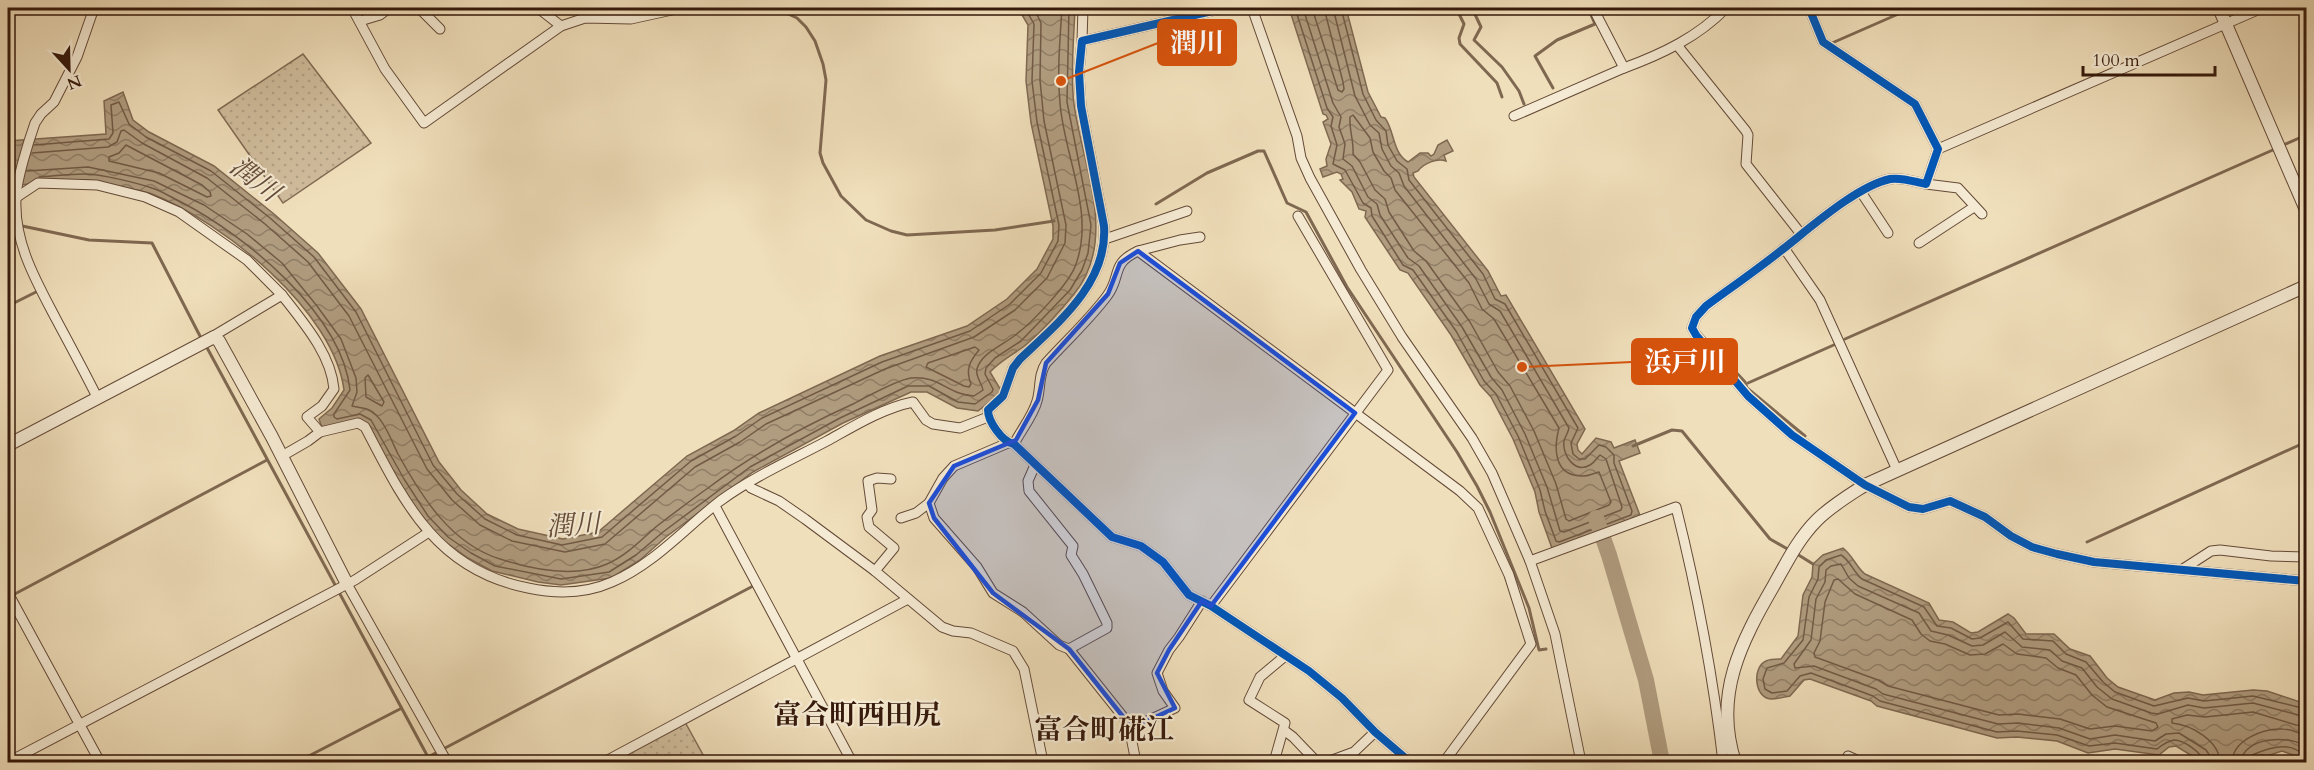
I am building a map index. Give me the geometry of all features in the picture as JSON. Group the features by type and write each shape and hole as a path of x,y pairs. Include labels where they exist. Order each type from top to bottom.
{"street":[{"path":"94,8 77,57 60,92 35,123 15,198 18,222 13,230 37,284 97,397"},
{"path":"352,8 385,69 424,123 561,26 585,18 630,19 681,8"},
{"path":"360,21 380,15 389,8"},
{"path":"419,8 440,29"},
{"path":"538,8 561,26"},
{"path":"1083,8 1079,72 1081,106 1105,239 1090,284 1076,303 1020,358 1013,368 1003,396 988,410 989,419 1009,443 1112,537 1141,546 1163,562 1189,595 1309,671 1342,698 1375,732 1410,762"},
{"path":"1082,40 1225,8"},
{"path":"1252,8 1297,136 1301,158 1310,178 1361,270 1396,327 1472,438 1492,472 1530,561 1555,633 1581,762"},
{"path":"1593,8 1624,68"},
{"path":"1514,116 1677,45 1714,20 1726,8"},
{"path":"1809,8 1823,42 1915,104 1938,149 1926,184"},
{"path":"2219,8 2307,210"},
{"path":"1938,149 2262,8"},
{"path":"1677,45 1746,131 1748,135 1746,164 1801,234"},
{"path":"1982,214 1958,188 1899,178 1888,180 1861,192 1801,234 1706,306 1695,317 1692,327 1702,343 1748,396 1792,435 1865,485 1909,507 1923,509 1950,501 1984,517 2011,536 2032,547 2094,562 2307,581"},
{"path":"15,198 38,183 97,185 145,197 179,213 248,260 282,294 306,326 333,374 334,389 322,406 307,417 320,432"},
{"path":"1861,192 1888,233"},
{"path":"1919,243 1974,207"},
{"path":"1105,239 1187,211"},
{"path":"1132,728 1175,708 1163,691 1157,673 1169,650 1388,370 1298,216"},
{"path":"901,518 916,513 929,503 943,478 954,466 1009,443 1034,411 1038,400 1041,371 1046,363 1108,294 1120,263 1126,257 1138,251 1200,237"},
{"path":"1784,248 1820,300 1897,470"},
{"path":"1138,251 1460,490 1478,507 1509,575 1532,644 1444,762"},
{"path":"1735,762 1728,725 1727,700 1730,680 1743,641 1799,541 1825,512 1865,485 2307,286"},
{"path":"8,446 210,338 282,294"},
{"path":"210,338 214,337 219,341 279,451 347,584 447,762"},
{"path":"279,451 308,441 320,432 358,423 365,427 398,491 429,532 453,555 472,568 508,585 541,591 571,592 591,590 611,583 633,571 715,506 748,484 853,426 898,405 913,402 926,420 933,424 960,428 989,419"},
{"path":"1035,465 1028,481 1029,491 1073,546 1071,555 1107,623 1107,628 1069,649"},
{"path":"875,571 894,548 869,527 867,517 872,510 868,481 877,478 891,479"},
{"path":"748,484 751,488 779,501 875,571 942,627 971,633 1013,651 1024,669 1043,762"},
{"path":"929,503 934,518 977,567 993,593 1023,612 1059,645 1069,649 1132,728 1131,737 1136,762"},
{"path":"715,506 852,762"},
{"path":"1530,561 1676,507 1703,630 1723,762"},
{"path":"8,762 347,584 429,532"},
{"path":"2183,569 2211,551 2220,550 2307,558"},
{"path":"8,593 100,762"},
{"path":"604,762 908,599"},
{"path":"1274,762 1286,723 1249,700 1260,677 1285,656"},
{"path":"1285,731 1293,736 1317,762"},
{"path":"1327,762 1354,752 1375,732"},
{"path":"1847,762 1848,756 1861,762"}],"highlighted area":[{"path":"1138,251 1355,413 1211,606 1202,601 1169,650 1157,673 1175,708 1132,728 1069,649 993,593 934,518 929,503 954,466 1016,440 1038,400 1046,363 1108,294 1120,263"}],"shaded area":[{"path":"303,54 371,143 283,203 218,110"},
{"path":"685,722 707,762 610,762"}],"water":[{"path":"1018,8 1075,8 1072,69 1074,104 1094,201 1096,226 1094,250 1087,273 1074,294 1036,336 990,372 1002,392 978,411 957,408 927,392 911,392 843,423 753,472 666,537 640,560 611,578 561,585 538,582 492,571 444,541 423,521 367,424 322,428 319,419 332,408 344,390 336,360 320,330 298,301 271,273 211,225 152,194 95,181 8,186 8,141 106,134 104,101 123,92 133,120 149,132 214,166 318,253 361,309 439,462 461,490 487,514 518,529 563,539 598,532 687,456 733,431 759,413 880,356 967,326 1007,299 1037,269 1053,239 1053,226 1031,123 1026,81 1028,25"},
{"path":"1289,8 1346,8 1368,92 1381,117 1385,118 1396,147 1403,158 1408,162 1420,153 1428,153 1431,156 1438,145 1447,140 1453,151 1444,155 1446,161 1439,160 1427,164 1413,173 1414,177 1488,271 1501,296 1506,295 1585,429 1577,444 1578,450 1582,454 1596,438 1611,442 1614,448 1635,440 1640,453 1619,461 1641,518 1553,551 1539,512 1535,492 1513,439 1491,397 1480,385 1451,335 1408,273 1400,270 1365,217 1366,211 1359,209 1352,192 1340,180 1343,179 1341,174 1337,172 1323,177 1320,169 1327,166 1326,159 1331,144 1323,122 1328,119 1323,114"},
{"path":"1843,548 1865,574 1929,603 1939,620 1953,622 1971,633 1978,632 2008,614 2026,634 2054,634 2070,649 2090,656 2107,678 2118,687 2155,700 2174,693 2189,692 2203,695 2253,690 2267,691 2306,704 2306,762 2282,751 2248,762 2202,762 2176,746 2169,747 2159,755 2115,749 2088,753 2057,741 2017,737 1997,738 1877,706 1871,701 1810,679 1804,680 1790,696 1773,699 1765,697 1758,688 1758,669 1766,661 1781,659 1798,636 1803,595 1812,577 1813,564 1823,555"}],"waterway":[{"path":"588,8 611,11 629,8"},
{"path":"775,8 797,18 815,41 826,80 820,153 841,196 866,220 907,235 995,230 1054,221"},
{"path":"1456,8 1464,24 1459,38 1460,44 1497,83 1502,97"},
{"path":"1472,8 1481,27 1474,40 1502,67 1519,91 1524,104"},
{"path":"1553,88 1535,56 1557,40 1595,24 1588,8"},
{"path":"1832,43 1912,8"},
{"path":"2281,146 2306,135"},
{"path":"1845,339 2275,149"},
{"path":"1156,204 1207,173 1258,151 1264,151 1287,203 1306,212 1347,287 1457,452 1477,486 1529,608 1539,650 1546,649"},
{"path":"8,223 89,240 152,243 201,338"},
{"path":"8,306 38,291"},
{"path":"1698,331 1745,382 1747,388 1805,436"},
{"path":"205,344 428,757 755,585"},
{"path":"1748,383 1836,344"},
{"path":"1633,446 1672,430 1682,431 1770,539 1791,551"},
{"path":"2087,542 2306,442"},
{"path":"11,596 267,460"},
{"path":"1596,518 1646,680 1662,762"},
{"path":"1797,554 1813,564"},
{"path":"297,762 400,709"}],"cycle path":[{"path":"1225,8 1082,41 1079,72 1081,106 1104,226 1103,247 1098,266 1089,284 1064,316 1013,368 1003,396 988,410 989,415 1000,435 1014,444 1112,537 1141,546 1163,562 1189,595 1211,606 1309,671 1342,698 1375,732 1410,762"},
{"path":"1809,8 1823,42 1915,104 1938,149 1926,184 1904,179 1890,179 1863,190 1834,209 1706,306 1696,317 1692,328 1696,335 1748,396 1792,435 1865,485 1909,507 1923,509 1950,501 1985,517 2011,536 2032,547 2094,562 2306,581"}],"place":[{"name":"潤川","path":"1061,81"},
{"name":"浜戸川","path":"1522,367"}],"district":[{"name":"富合町西田尻","path":"857,714"},
{"name":"富合町硴江","path":"1104,729"}]}
